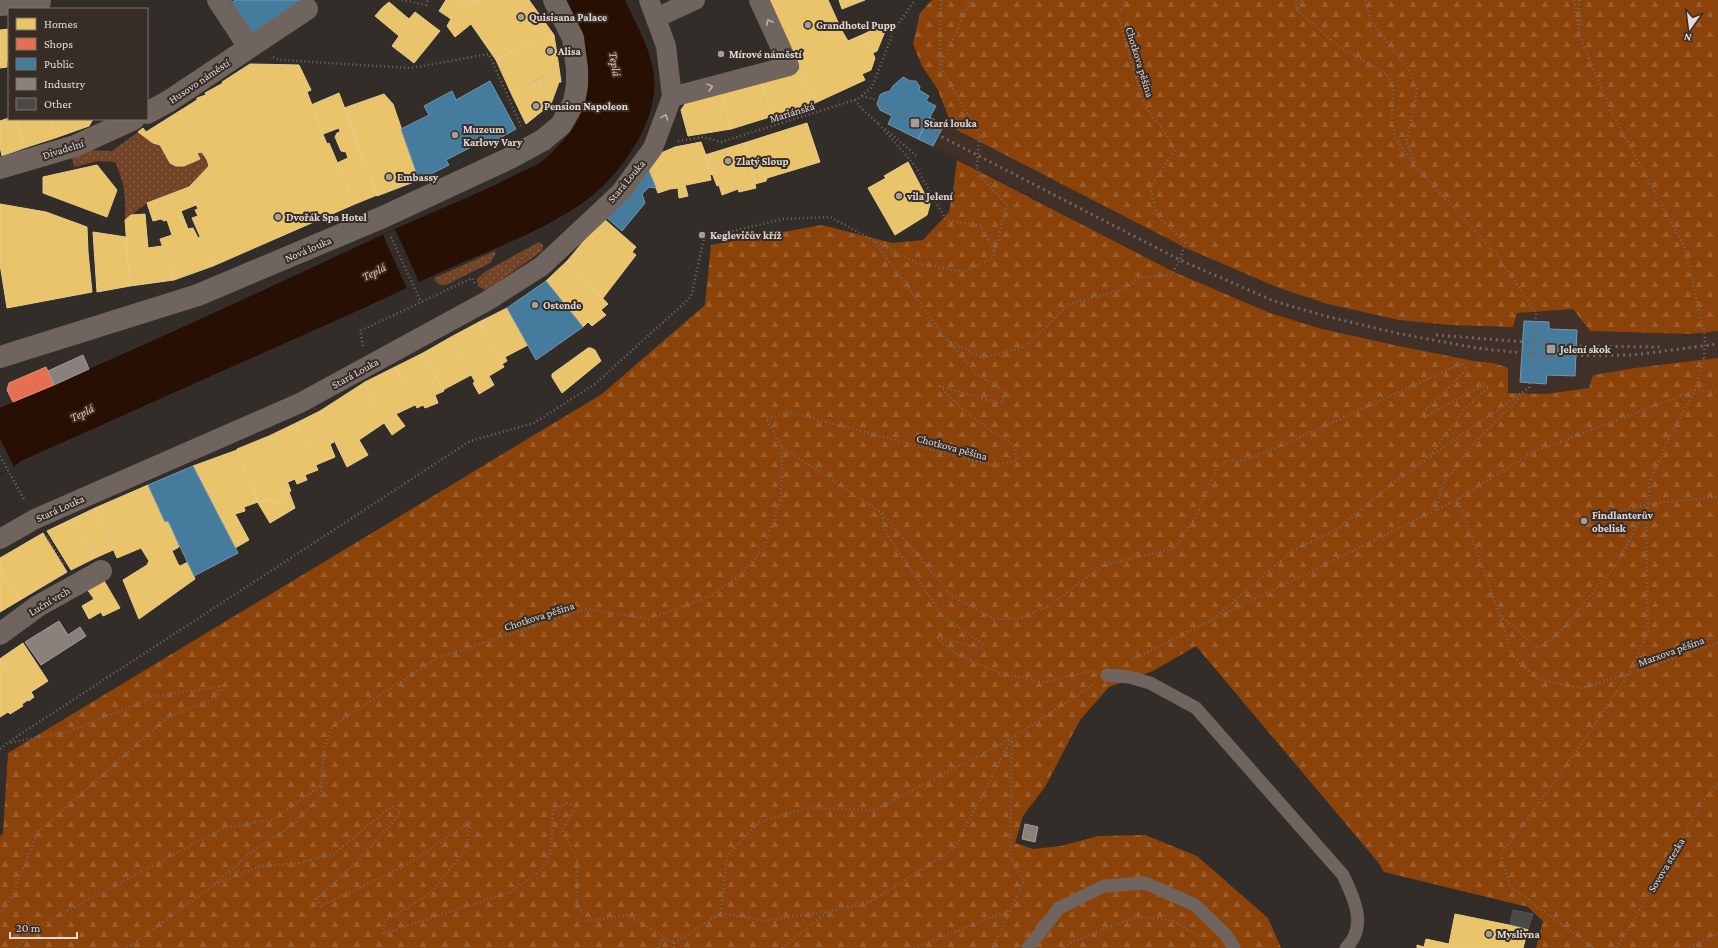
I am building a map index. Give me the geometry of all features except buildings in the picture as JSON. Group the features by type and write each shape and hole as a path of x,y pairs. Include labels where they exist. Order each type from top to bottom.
{"street":[{"path":"218,0 249,47"},
{"name":"Nová louka","path":"0,357 198,295 383,217 543,140 561,125 574,102 578,85 578,68 573,38 554,0"},
{"path":"695,0 653,9 666,46 672,97 789,66 759,0"},
{"path":"0,5 42,4"},
{"name":"Husovo náměstí","path":"148,112 169,101 307,9"},
{"name":"Stará Louka","path":"0,539 35,519 300,403 484,302 542,266 621,192 653,148 672,97"},
{"name":"Divadelní","path":"0,168 75,146 126,120"},
{"name":"Luční vrch","path":"0,634 38,606 101,571"}],"lane":[{"path":"1107,675 1129,677 1150,683 1196,708 1343,875 1352,895 1358,917 1357,933 1351,944 1346,948"},
{"path":"1028,948 1059,908 1104,886 1145,883 1195,905 1226,935 1234,948"}],"path":[{"path":"402,0 426,5 428,0"},
{"name":"Mariánská","path":"690,139 703,137 720,142 855,100 862,96 872,87 894,30 915,0"},
{"path":"0,749 470,441 534,423 595,384 691,297 704,238 783,219 830,217 916,263 964,272 993,258 1007,205 980,176 978,166 979,135 940,67 941,0"},
{"path":"940,67 971,0"},
{"name":"Chotkova pěšina","path":"948,341 983,358 1025,347 1069,304 1126,289 1138,278 1171,275 1180,260 1185,243 1157,215 1150,188 1175,150 1165,132 1146,107 1118,16 1126,0"},
{"path":"1296,0 1297,10 1336,44 1387,75 1393,85 1392,124 1396,140 1416,168 1497,255 1536,313 1529,388 1468,450 1442,485 1436,510"},
{"path":"1297,10 1302,0"},
{"path":"1366,0 1365,3 1373,24 1409,70 1417,90 1406,142 1416,168"},
{"path":"1574,0 1580,37 1612,113 1685,248 1705,336 1704,358 1695,390 1670,436 1650,481 1646,522 1648,632 1629,674 1578,749 1500,854 1510,886 1593,948"},
{"path":"1579,0 1580,37"},
{"path":"249,47 280,60 411,68 489,54 530,147"},
{"path":"862,96 877,100 915,123"},
{"path":"855,100 864,111 918,157"},
{"path":"879,124 916,167 946,220 981,226 995,251"},
{"path":"389,232 421,302"},
{"path":"873,240 948,341"},
{"path":"368,366 360,331 472,278 484,302"},
{"path":"1535,329 1551,345"},
{"name":"Chotkova pěšina","path":"214,885 253,852 295,823 321,795 320,785 324,749 332,726 436,658 586,609 649,619 710,596 742,574 764,546 781,499 782,447 766,419 789,412 994,466 1017,460 1014,445 993,432 951,399 940,386 1002,404 1004,391 978,375 948,341"},
{"path":"1531,370 1549,356"},
{"path":"782,447 882,513 952,596 994,620 1019,619 1049,606 1103,565 1175,548 1196,516 1217,468 1226,461 1245,460 1276,448 1464,363 1467,369 1424,412 1425,417 1485,384 1489,387 1464,410 1428,458"},
{"path":"1213,620 1292,551 1336,530 1401,477 1529,388"},
{"path":"721,913 727,856 760,822 806,808 875,810 1012,738 1131,660 1458,499 1531,453 1695,390 1718,392"},
{"path":"0,456 35,519 76,585"},
{"path":"1590,520 1648,504 1718,497"},
{"name":"Marxova pěšina","path":"1458,499 1500,615 1512,656 1538,679 1581,688 1629,674 1718,643"},
{"path":"1500,615 1537,648 1558,635 1617,563 1648,504"},
{"path":"882,513 885,532 943,616 985,645 982,648 938,638 948,648 958,655 1000,673 1045,682 1095,669"},
{"path":"0,915 10,899 38,832 168,717 217,697 219,687 156,696 68,732 7,743"},
{"path":"993,948 1024,881 1010,857 1012,738"},
{"path":"674,943 721,913 764,921 829,911 870,902 954,849 1012,738"},
{"name":"Sovova stezka","path":"1617,948 1706,796 1718,784"},
{"path":"17,948 29,931 224,828 275,819 320,785"},
{"path":"127,948 214,885 261,866 299,863 334,854 392,806 401,813 356,863 316,899 321,906 405,866 472,821 465,850 436,887 431,893 385,921 382,934 511,892 541,870 551,853 553,810 567,803 577,808 562,830 577,857 577,905 589,921 628,915 674,943"},
{"path":"914,948 1011,910"},
{"path":"782,948 829,911"},
{"path":"1064,948 1072,942 1136,917 1171,920 1204,938"},
{"path":"1688,948 1718,933"},
{"path":"658,948 664,937"},
{"path":"674,943 674,948"}],"shaded area":[{"path":"944,125 953,128 1186,248 1279,288 1328,304 1399,320 1450,325 1513,327 1517,313 1573,309 1590,331 1690,334 1718,331 1718,358 1593,375 1589,388 1546,394 1508,393 1494,363 1474,361 1322,329 1270,313 1174,272 933,146"},
{"path":"138,132 153,143 160,145 171,162 175,164 185,164 200,159 197,153 202,152 209,166 189,187 147,203 125,220 124,191 121,177 115,162 98,161 74,167 71,154 84,150 112,151"},
{"path":"539,242 543,245 542,251 491,287 485,290 478,286 477,279 486,271"},
{"path":"495,251 495,255 490,263 446,285 438,284 434,278"}],"green space":[{"path":"932,0 1718,0 1718,331 1690,334 1590,331 1573,309 1517,313 1513,327 1450,325 1399,320 1328,304 1279,288 1186,248 953,128 937,88 922,66 913,44 920,13"},
{"path":"957,160 1174,272 1270,313 1322,329 1474,361 1494,363 1508,368 1508,393 1546,394 1589,388 1593,375 1635,368 1718,358 1718,948 1536,948 1543,921 1528,907 1384,872 1378,862 1196,646 1153,671 1109,687 1080,720 1045,787 1023,816 1015,843 1033,849 1061,846 1098,836 1145,835 1197,856 1268,918 1281,948 0,948 0,837 3,833 8,753 602,394 705,305 711,245 822,225 892,243 923,240 949,212"}],"water":[{"name":"Teplá","path":"566,0 625,0 646,45 654,73 652,104 643,131 622,164 597,192 569,212 526,235 21,461 0,475 0,408 485,189 539,163 546,158 570,132 580,116 586,100 588,66 585,50 574,16"}],"pier":[{"path":"395,229 419,282 407,289 383,235"},
{"path":"0,439 14,467 1,474 0,472"}],"railway":[{"path":"915,123 1180,260 1274,301 1325,316 1396,333 1476,348 1549,356 1634,355 1718,344"},
{"path":"1436,335 1576,346 1662,347"}],"place":[{"name":"Quisisana Palace","path":"521,17"},
{"name":"Grandhotel Pupp","path":"808,25"},
{"name":"Alisa","path":"550,51"},
{"name":"Mírové náměstí","path":"721,54"},
{"name":"Pension Napoleon","path":"536,106"},
{"name":"Stará louka","path":"915,123"},
{"name":"Muzeum Karlovy Vary","path":"455,135"},
{"name":"Zlatý Sloup","path":"728,161"},
{"name":"Embassy","path":"389,177"},
{"name":"vila Jelení","path":"899,196"},
{"name":"Dvořák Spa Hotel","path":"278,217"},
{"name":"Keglevičův kříž","path":"702,235"},
{"name":"Ostende","path":"535,305"},
{"name":"Jelení skok","path":"1551,349"},
{"name":"Findlanterův obelisk","path":"1584,521"},
{"name":"Myslivna","path":"1489,934"}]}
